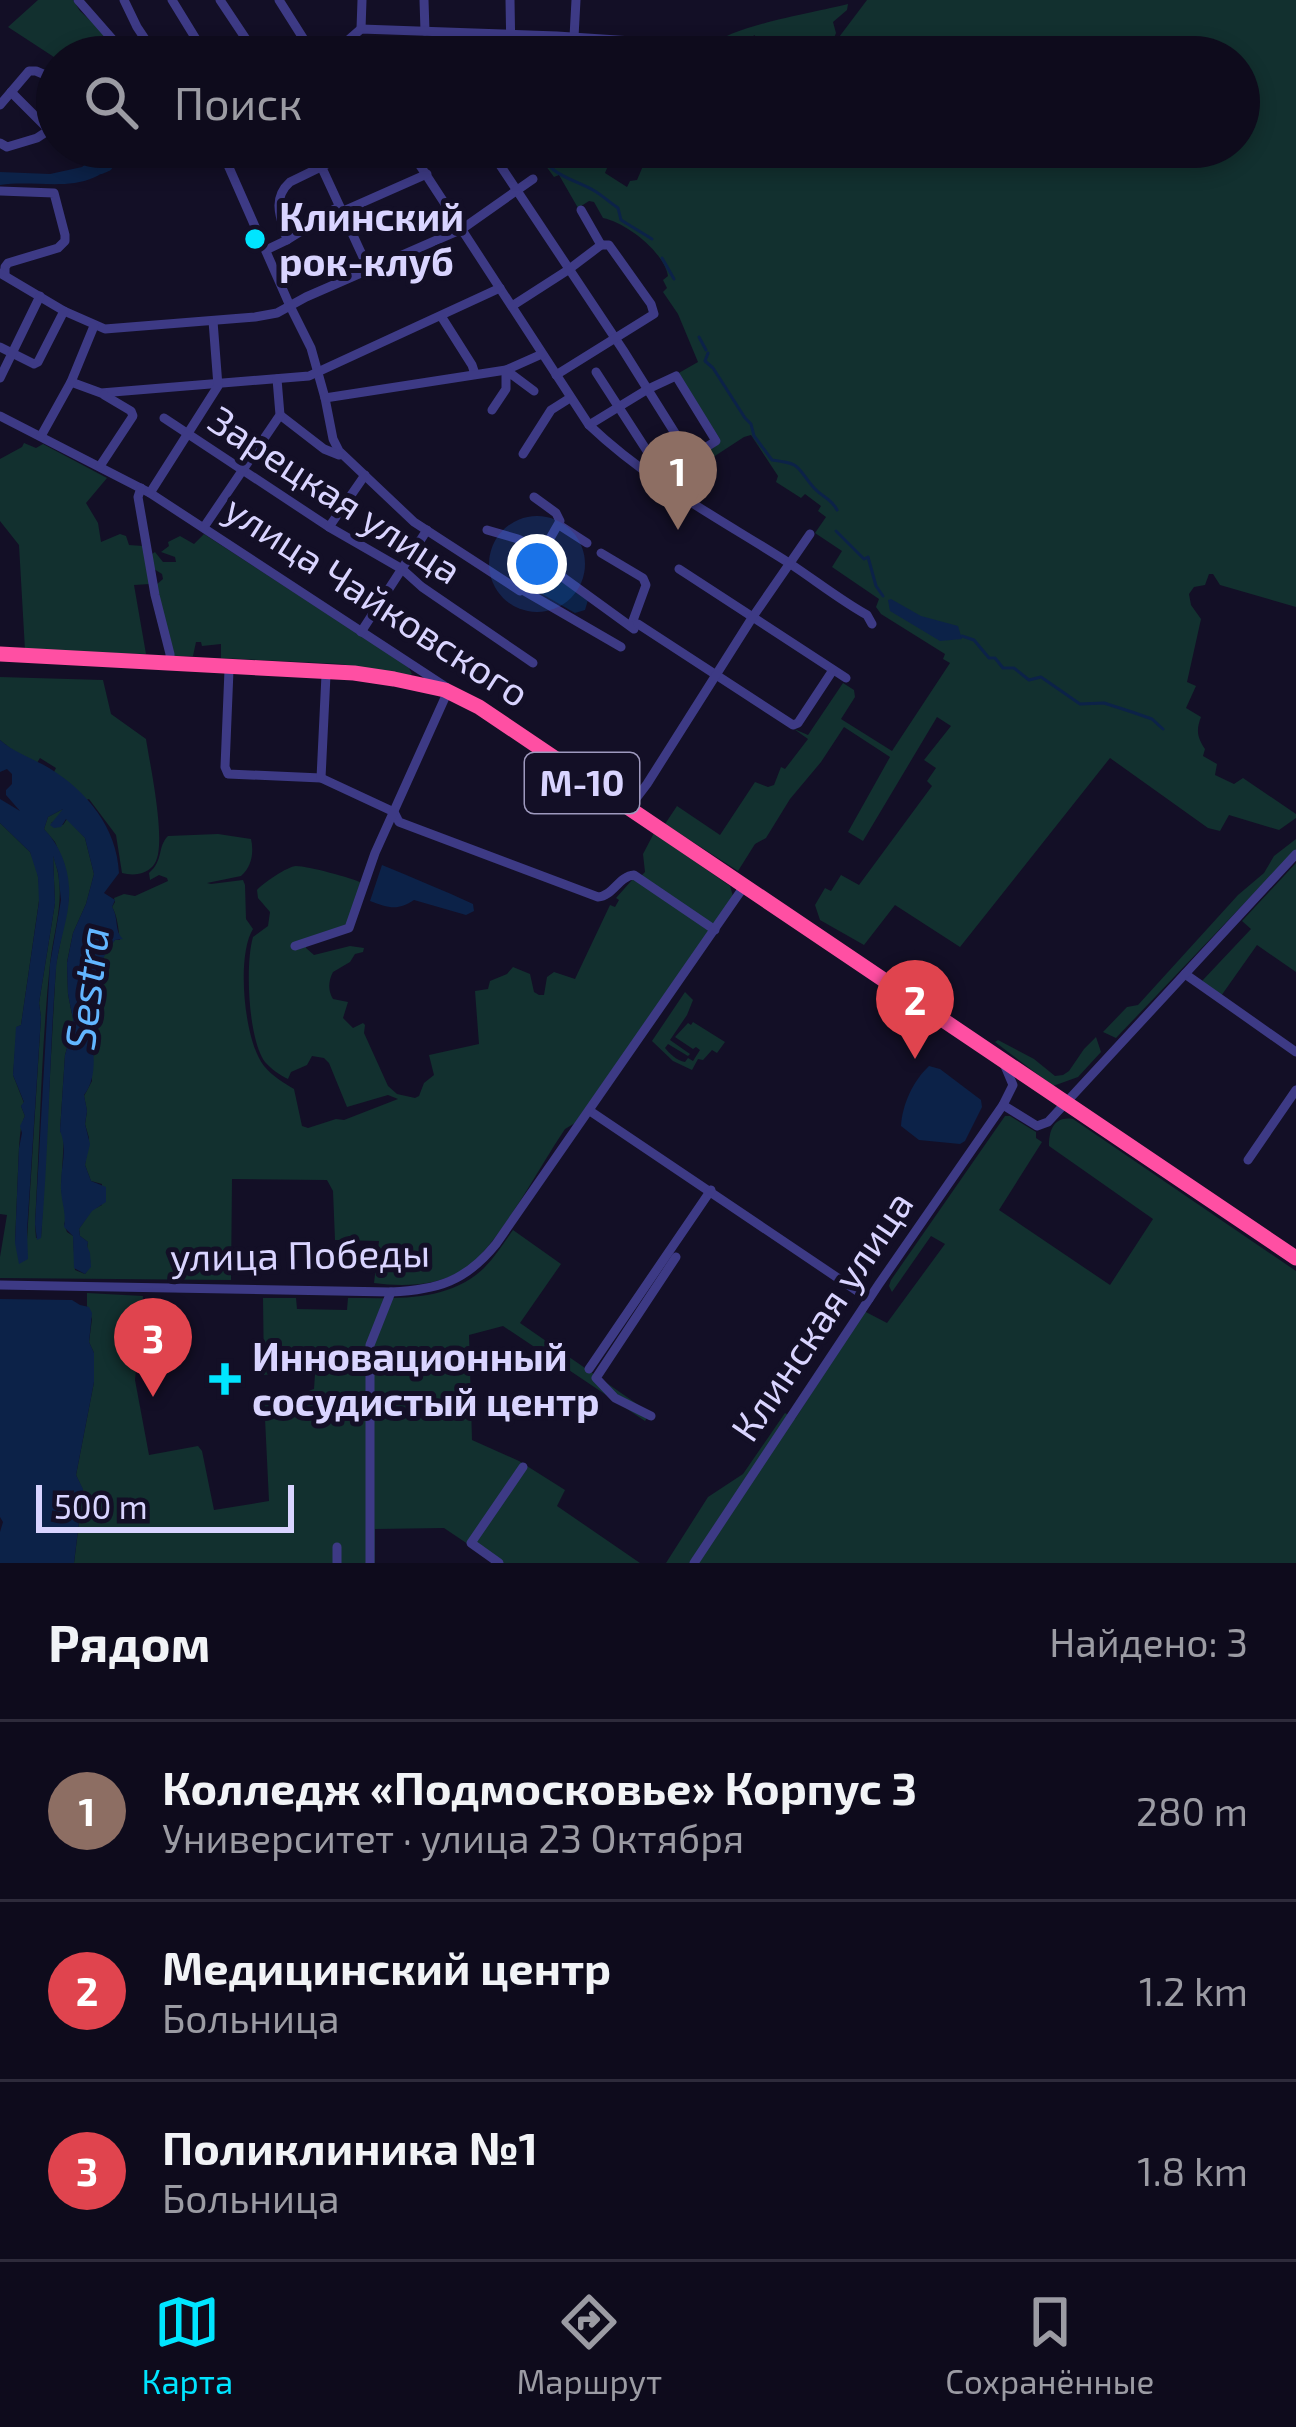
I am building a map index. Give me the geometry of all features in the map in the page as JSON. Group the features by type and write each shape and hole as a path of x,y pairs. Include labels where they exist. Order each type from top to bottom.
{"highway":[{"name":"М-10","path":"0,656 413,678 453,696"},
{"name":"М-10","path":"0,656 413,678"},
{"name":"улица Чайковского","path":"453,696 1005,1066 1065,1098"},
{"name":"улица Чайковского","path":"453,696 1065,1098"},
{"name":"М-10","path":"1065,1098 1296,1260"},
{"name":"М-10","path":"1065,1098 1296,1260"}],"street":[{"path":"77,0 109,36"},
{"path":"124,0 143,36"},
{"path":"172,0 194,36"},
{"path":"220,0 243,36"},
{"path":"278,0 301,36"},
{"path":"361,29 362,0"},
{"path":"424,0 425,31"},
{"path":"509,35 510,0"},
{"path":"574,36 576,0"},
{"path":"353,36 361,29 542,36"},
{"path":"0,105 29,71 36,71"},
{"path":"11,92 36,117"},
{"path":"0,143 7,146 36,137"},
{"path":"230,168 311,348 334,444 344,457 414,522 520,591 621,647"},
{"path":"287,240 277,210 282,189 322,168 369,271"},
{"path":"423,168 589,425 725,526 867,615 872,624"},
{"path":"502,168 690,457"},
{"path":"266,250 298,234 313,218 427,174"},
{"path":"0,191 54,193 65,241 58,248 8,263 2,274 105,329 277,313 462,229 533,179"},
{"path":"556,375 654,314 581,210"},
{"path":"512,306 605,245"},
{"path":"101,393 317,373 500,288"},
{"path":"0,378 40,296"},
{"path":"0,347 38,362 64,311"},
{"path":"441,316 475,374"},
{"path":"170,663 138,493 146,490 188,435 218,386 213,321"},
{"path":"41,436 94,326"},
{"path":"326,398 506,370 542,354"},
{"path":"506,370 534,392"},
{"path":"492,410 506,389 506,370"},
{"path":"596,371 659,476"},
{"path":"589,425 676,376 716,441 659,476"},
{"path":"204,527 280,415 277,379"},
{"path":"71,382 101,393 133,416 100,466"},
{"path":"523,454 551,410 570,398"},
{"path":"280,415 324,449 344,457"},
{"name":"улица Чайковского","path":"0,416 146,490 361,632 413,678"},
{"name":"Зарецкая улица","path":"164,418 402,569 532,663"},
{"path":"329,526 365,475"},
{"path":"521,589 559,525 558,516 534,497"},
{"path":"559,525 587,543"},
{"path":"361,632 427,530"},
{"path":"487,530 518,539 634,626 795,725 833,670"},
{"path":"628,809 810,534"},
{"path":"601,553 643,578 646,585 634,626"},
{"path":"679,569 846,678"},
{"path":"229,670 226,773 321,778 394,812 399,822 598,897 634,875 715,930"},
{"path":"321,778 326,675"},
{"path":"295,946 349,928 375,853 453,696"},
{"path":"1005,1066 1013,1085 1003,1105 1037,1126 1048,1122 1065,1098 1296,854"},
{"name":"улица Победы","path":"0,1285 392,1292 440,1286 468,1273 590,1111 744,887"},
{"path":"1185,974 1296,1052"},
{"path":"1248,1160 1296,1090"},
{"name":"Клинская улица","path":"694,1563 1003,1105"},
{"path":"590,1111 869,1299"},
{"path":"589,1369 711,1190"},
{"path":"651,1416 615,1398 596,1378 676,1257"},
{"path":"370,1563 370,1345 392,1292"},
{"path":"499,1563 472,1544 523,1467"},
{"path":"337,1547 337,1563"}],"green space":[{"path":"38,0 73,0 107,36 36,36 36,45 8,27"},
{"path":"867,0 1296,0 1296,607 1220,585 1213,574 1205,585 1194,587 1189,594 1191,605 1201,619 1187,682 1196,686 1186,708 1201,717 1198,733 1203,756 1217,764 1215,775 1234,784 1243,778 1296,818 1279,830 1229,815 1220,831 1208,828 1110,758 960,947 895,905 864,945 820,920 815,905 841,875 859,885 932,786 927,781 936,768 924,760 951,726 937,717 863,841 848,832 890,757 844,727 738,871 665,824 677,806 720,835 755,782 774,785 781,767 785,769 808,739 794,729 808,735 843,683 854,690 855,697 841,719 892,751 950,663 943,659 945,654 881,614 876,607 879,599 832,567 842,551 815,533 826,517 818,511 821,506 776,482 778,476 751,435 695,469 697,473 677,495 661,477 720,439 677,374 698,362 663,292 668,276 665,267 643,240 603,218 594,202 578,208 559,175 554,177 547,168 607,168 605,173 627,187 642,168 1260,168 1260,36 840,36"},
{"path":"848,4 833,22 835,36 728,36"},
{"path":"24,443 36,448 43,444 107,478 86,503 98,523 101,542 120,534 129,545 143,546 150,584 134,585 146,654 25,650 19,545 0,521 0,459"},
{"path":"204,534 398,660 412,674 341,664 221,658 221,644 202,646 201,642 196,642 193,656 174,656 156,585 162,574 154,569 152,554 163,562 176,562 175,557 161,552 168,542 180,536 194,544"},
{"path":"0,677 103,680 111,714 146,739 159,839 155,863 148,870 122,873 116,835 89,799 54,772 56,768 40,758 37,763 16,753 0,740"},
{"path":"63,809 51,823 63,825 67,819 85,838 94,874 67,962 74,1024 65,1055 60,1131 64,1137 64,1224 73,1236 75,1270 85,1274 90,1264 88,1242 79,1229 92,1210 102,1205 102,1184 91,1181 85,1165 89,1138 84,1096 92,1081 91,988 104,956 120,940 114,898 135,896 168,881 159,875 150,880 149,873 168,836 218,834 251,839 251,859 241,876 207,883 243,880 246,919 253,929 244,978 251,1038 264,1066 294,1089 302,1126 308,1128 398,1099 388,1095 347,1107 324,1058 312,1056 288,1079 267,1065 259,1051 249,965 253,937 268,926 270,912 257,890 281,872 302,867 362,883 349,924 306,943 306,948 314,955 350,946 364,948 333,972 330,993 333,999 348,1002 343,1018 353,1028 365,1025 364,1033 388,1086 397,1094 415,1098 434,1075 429,1055 479,1044 475,991 488,989 490,981 513,967 530,974 539,995 544,995 547,977 554,972 575,979 610,905 615,907 616,898 645,872 643,854 654,833 730,886 733,896 575,1123 565,1129 505,1223 479,1257 456,1274 422,1284 374,1283 379,1241 335,1240 333,1191 327,1180 232,1179 231,1280 0,1278 7,1215 0,1214 0,823 30,852 40,894 13,1075 25,1116 15,1243 27,1239 39,1003 55,903 53,856 60,897 43,1061 35,1224 36,1238 41,1238 56,965 69,897 64,863 44,829 48,817"},
{"path":"1296,839 1296,849 1116,1038 1103,1032 1127,1007 1138,1005 1238,895 1264,873 1274,856"},
{"path":"1296,863 1296,972 1257,945 1221,996 1202,981 1251,929 1242,921"},
{"path":"685,992 693,1000 670,1040 690,1054 668,1044 665,1048 679,1060 693,1061 700,1050 675,1037 693,1022 725,1042 717,1053 712,1050 698,1059 692,1070 673,1061 652,1041"},
{"path":"1096,1037 1101,1052 1078,1077 1053,1086 995,1042 1034,1059 1055,1076 1069,1071"},
{"path":"1005,1116 1036,1132 1042,1142 999,1210 1110,1285 1153,1219 1049,1146 1052,1130 1061,1120 1073,1119 1296,1271 1296,1563 666,1563 708,1497 743,1474 785,1413 795,1419 864,1311 887,1323 945,1244 931,1236 892,1292 891,1280"},
{"path":"513,1230 561,1264 520,1323 650,1413 645,1421 503,1326 469,1335 472,1440 519,1461 565,1490 557,1506 640,1563 496,1563 444,1528 375,1529 375,1563 74,1563 83,1490 76,1475 94,1382 87,1293 143,1296 135,1380 149,1455 198,1446 214,1510 269,1501 264,1398 274,1402 314,1389 315,1374 264,1375 263,1298 296,1298 297,1309 347,1310 348,1298 437,1293 484,1268"}],"water":[{"path":"107,168 69,184 0,185 0,172 50,174"},
{"path":"545,575 588,600 585,610 575,613 537,591 537,579"},
{"path":"891,599 921,616 958,626 962,639 940,641 890,611"},
{"path":"0,740 49,768 87,799 106,826 117,857 119,873 104,893 115,900 112,907 123,939 115,940 102,961 90,1001 94,1063 84,1095 90,1144 85,1165 91,1181 106,1187 106,1202 79,1229 90,1253 91,1267 85,1274 74,1268 73,1236 64,1227 60,1131 65,1055 74,1024 67,963 94,874 85,838 66,819 61,827 50,825 63,809 48,817 44,829 65,863 69,897 56,969 44,1204 37,1240 50,964 61,900 53,856 55,903 39,1003 28,1259 19,1264 15,1243 20,1126 25,1116 13,1075 16,1027 21,1025 39,902 30,852 0,823 0,799 20,811 6,795 12,774 7,769 0,772"},
{"path":"382,865 473,904 474,911 466,915 414,900 393,907 370,901"},
{"path":"929,1066 981,1100 982,1107 960,1144 919,1140 901,1126 909,1094"},
{"path":"0,1299 72,1300 92,1313 89,1342 94,1382 76,1475 83,1489 74,1563 0,1563"}],"waterway":[{"name":"Sestra","path":"101,170 106,168"},
{"path":"551,168 599,194 618,208 621,220 652,239"},
{"path":"662,258 674,279"},
{"path":"699,337 706,350"},
{"path":"708,353 705,361 772,460 798,467 837,510"},
{"path":"836,531 864,559 868,557 883,596"},
{"path":"962,636 974,640 1003,668 1014,668 1029,680 1041,677 1080,704 1104,703 1152,719 1163,729"}],"place":[{"name":"Клинский рок-клуб","path":"255,239"},
{"name":"Колледж «Подмосковье» Корпус 3","path":"678,530"},
{"name":"Медицинский центр","path":"915,1059"},
{"name":"Инновационный сосудистый центр","path":"225,1379"},
{"name":"Поликлиника №1","path":"153,1397"}]}
